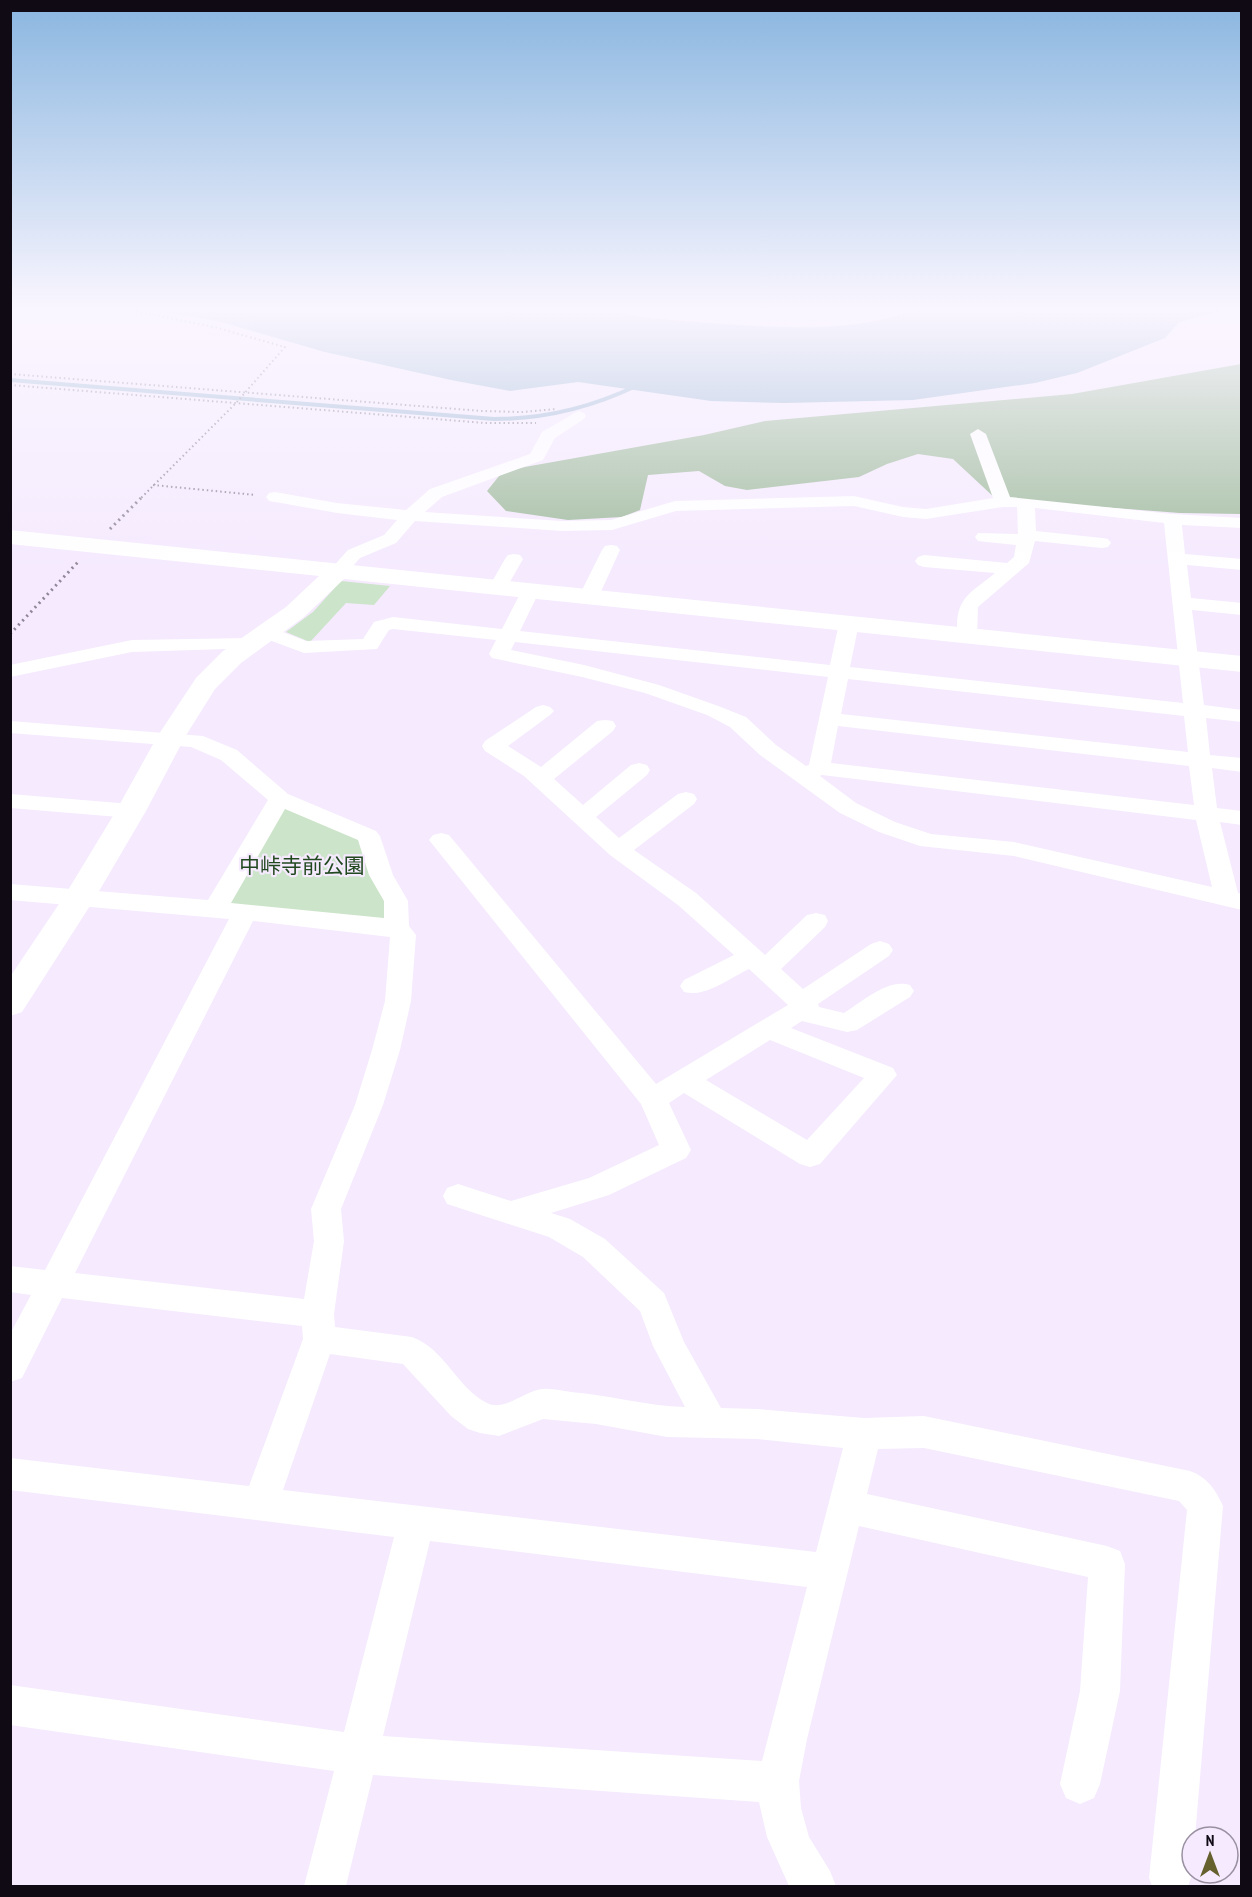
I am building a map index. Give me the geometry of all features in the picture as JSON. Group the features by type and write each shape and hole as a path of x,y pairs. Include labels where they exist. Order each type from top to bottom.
{"street":[{"path":"10,1004 78,898 131,811 171,737 205,684 232,657 295,612 354,554 390,538 436,494 537,457 548,435 578,416"},
{"path":"978,434 1003,502"},
{"path":"275,496 337,508 520,524 612,525 675,506 854,501 903,512 926,514 1003,502 1026,502 1172,519 1242,523"},
{"path":"967,636 970,604 1023,559 1026,538 1026,502"},
{"path":"1172,519 1206,814 1234,900"},
{"path":"10,537 1242,664"},
{"path":"984,537 1102,543"},
{"path":"589,596 611,550"},
{"path":"498,587 514,559"},
{"path":"1176,559 1242,565"},
{"path":"924,561 1013,569"},
{"path":"531,590 499,654 553,663 596,674 652,689 714,711 738,722 753,733 768,750 812,772 848,808 886,826 928,841 1014,849 1234,900"},
{"path":"1182,603 1242,609"},
{"path":"10,671 132,646 259,638 315,647 370,645 381,626 393,623 1242,716"},
{"path":"812,772 829,719 849,623"},
{"path":"543,711 493,746 541,778 618,850 687,899 759,963 800,1007 847,1023 901,991"},
{"path":"829,719 1242,765"},
{"path":"541,778 605,726"},
{"path":"10,727 171,737 195,741 229,755 280,799 368,836 381,875 396,901 396,928"},
{"path":"582,817 639,770"},
{"path":"812,772 1242,818"},
{"path":"215,909 280,799"},
{"path":"618,850 686,799"},
{"path":"10,801 131,811"},
{"path":"441,840 653,1099 676,1150 598,1187 511,1213"},
{"path":"10,892 215,909 396,928 403,935 398,1001 386,1050 369,1105 327,1209 329,1242 319,1326 260,1504"},
{"path":"10,1368 245,912"},
{"path":"693,986 759,963 816,921"},
{"path":"653,1099 768,1029 880,950"},
{"path":"684,1080 810,1156 883,1075 768,1029"},
{"path":"458,1196 559,1228 594,1248 653,1303 669,1346 711,1423"},
{"path":"10,1279 319,1326 412,1351 463,1405 480,1418 499,1420 542,1404 596,1409 667,1422 757,1424 864,1434 924,1432 1190,1487 1205,1506 1170,1878"},
{"path":"815,1887 803,1873 785,1831 778,1782 864,1434"},
{"path":"10,1474 830,1572"},
{"path":"847,1507 1107,1564 1100,1691 1080,1784"},
{"path":"325,1887 416,1523"},
{"path":"10,1705 357,1754 778,1782"}],"path":[{"path":"142,396 485,423 526,424 578,416"},
{"path":"10,634 152,485 243,396"},
{"path":"279,396 503,412 563,407"},
{"path":"152,485 275,496"}],"green space":[{"path":"1055,396 1241,396 1241,514 1180,513 996,499 953,459 918,454 887,464 859,477 747,490 725,486 699,471 648,475 640,510 622,517 568,520 506,511 487,491 503,471 704,435 765,421"},
{"path":"341,581 390,586 374,605 346,603 310,642 286,632 313,612"},
{"name":"中峠寺前公園","path":"280,799 368,836 396,928 215,909"}],"water":[{"path":"673,396 945,396 913,400 784,403 711,401"}],"waterway":[{"path":"203,396 494,419 531,417 567,411 615,396"}]}
